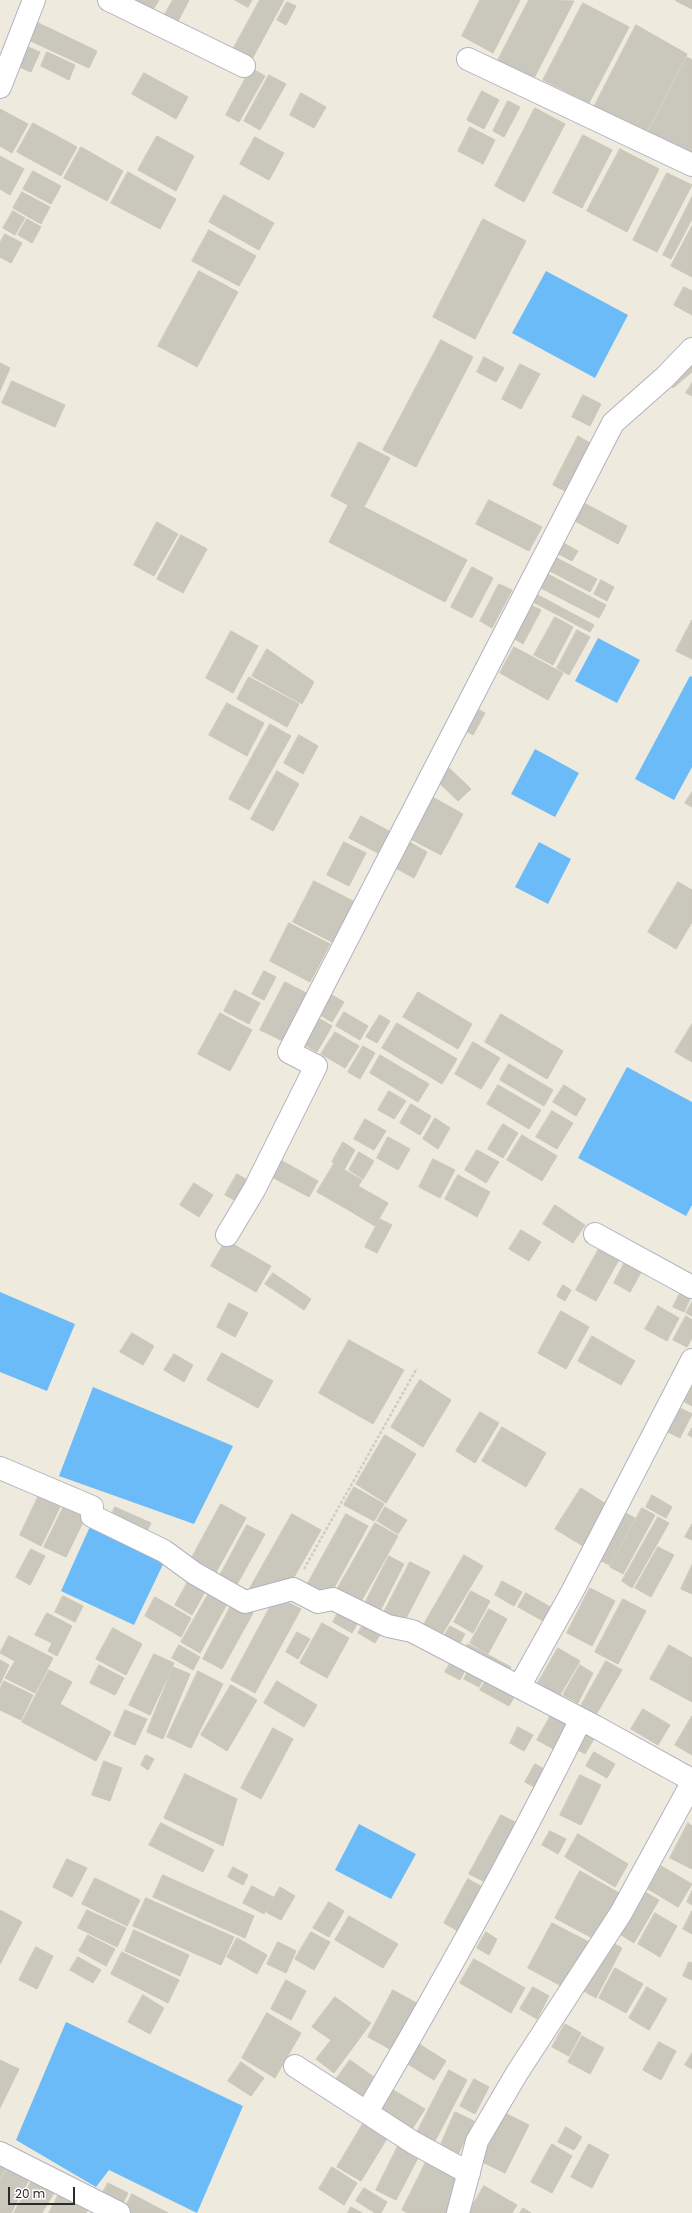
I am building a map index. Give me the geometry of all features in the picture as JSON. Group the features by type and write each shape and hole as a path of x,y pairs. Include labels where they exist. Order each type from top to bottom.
{"street":[{"path":"0,88 34,0"},
{"path":"109,0 244,66"},
{"path":"468,59 692,165"},
{"path":"227,1235 254,1190 316,1066 289,1052 613,423 666,377 692,349"},
{"path":"595,1234 692,1287"},
{"path":"518,1687 572,1592 692,1360"},
{"path":"0,1468 92,1507 92,1516 164,1551 194,1573 245,1602 293,1589 318,1602 333,1599 388,1626 412,1631 581,1719 692,1782 621,1913 517,2073 477,2141 458,2213"},
{"path":"367,2112 416,2028 531,1818 581,1719"},
{"path":"295,2066 414,2143 469,2173"},
{"path":"0,2153 118,2213"}],"path":[{"path":"293,1589 417,1368"}],"water":[{"path":"546,271 628,315 595,378 512,333"},
{"path":"598,638 640,660 617,703 575,681"},
{"path":"690,676 692,677 692,767 674,800 635,779"},
{"path":"535,749 579,773 555,817 511,794"},
{"path":"539,842 571,859 548,904 515,887"},
{"path":"627,1067 692,1102 692,1205 686,1216 578,1158"},
{"path":"0,1292 75,1324 47,1391 0,1372"},
{"path":"93,1387 233,1446 194,1524 59,1476"},
{"path":"92,1522 166,1558 134,1625 61,1591"},
{"path":"359,1824 416,1854 391,1899 335,1870"},
{"path":"66,2022 243,2106 197,2213 109,2170 96,2187 16,2140"}],"building":[{"path":"128,0 159,0 151,13"},
{"path":"173,0 189,0 177,23 164,16"},
{"path":"235,0 252,0 248,7"},
{"path":"260,0 284,0 251,61 232,51"},
{"path":"480,0 520,0 493,53 462,36"},
{"path":"529,0 574,1 533,80 497,62"},
{"path":"676,0 692,0 692,9 676,1"},
{"path":"287,2 296,6 286,25 277,20"},
{"path":"583,3 629,27 589,103 543,80"},
{"path":"30,19 97,51 89,68 22,37"},
{"path":"636,25 687,54 644,136 594,107"},
{"path":"21,44 40,52 31,72 12,64"},
{"path":"47,52 75,65 69,80 41,66"},
{"path":"687,57 692,60 692,157 645,137"},
{"path":"251,68 265,76 239,122 226,115"},
{"path":"144,73 188,97 176,119 132,94"},
{"path":"269,75 286,84 260,130 244,121"},
{"path":"482,91 499,100 484,129 467,120"},
{"path":"301,93 326,107 314,128 290,115"},
{"path":"508,101 520,107 504,137 493,131"},
{"path":"535,108 565,124 524,202 495,186"},
{"path":"0,109 28,124 12,153 0,146"},
{"path":"33,123 77,147 61,176 17,152"},
{"path":"470,127 495,140 483,164 458,151"},
{"path":"583,135 612,150 582,208 553,193"},
{"path":"157,136 194,156 176,191 138,170"},
{"path":"255,137 284,153 269,180 240,164"},
{"path":"81,147 123,171 107,201 64,178"},
{"path":"620,149 659,169 627,232 587,211"},
{"path":"0,156 24,169 10,195 0,189"},
{"path":"33,171 61,186 51,204 23,189"},
{"path":"128,172 176,199 160,229 111,203"},
{"path":"667,173 692,185 657,252 633,240"},
{"path":"22,192 50,207 41,224 13,208"},
{"path":"224,195 274,223 259,250 209,222"},
{"path":"692,197 692,219 671,259 663,255"},
{"path":"13,211 25,218 15,235 3,228"},
{"path":"27,219 41,227 32,243 18,235"},
{"path":"483,219 526,241 475,339 433,317"},
{"path":"692,226 692,277 671,266"},
{"path":"209,230 256,256 239,286 192,261"},
{"path":"5,234 22,243 11,263 0,257 0,243"},
{"path":"199,271 238,292 197,367 158,346"},
{"path":"684,287 692,291 692,315 674,305"},
{"path":"441,340 473,357 416,467 383,450"},
{"path":"484,357 504,368 496,382 477,372"},
{"path":"692,361 692,372 673,388 668,382"},
{"path":"0,363 10,368 0,391"},
{"path":"520,364 540,374 521,409 502,399"},
{"path":"12,381 65,405 55,427 2,403"},
{"path":"692,383 692,396 686,393"},
{"path":"583,395 601,404 590,426 572,417"},
{"path":"578,436 590,443 565,491 553,485"},
{"path":"359,442 390,458 364,507 467,560 445,602 329,542 348,505 331,496"},
{"path":"489,500 542,527 529,551 476,524"},
{"path":"584,503 627,526 618,544 575,521"},
{"path":"157,522 178,534 154,576 134,565"},
{"path":"181,535 207,549 183,593 157,579"},
{"path":"560,541 578,551 572,561 555,552"},
{"path":"553,556 597,579 590,592 546,569"},
{"path":"472,567 493,578 472,618 451,607"},
{"path":"544,572 606,605 599,618 537,586"},
{"path":"601,580 614,587 607,601 594,594"},
{"path":"499,584 512,590 492,628 480,621"},
{"path":"536,594 594,625 590,632 533,602"},
{"path":"529,604 541,610 523,644 511,637"},
{"path":"555,617 573,627 553,665 534,655"},
{"path":"692,620 692,659 676,651"},
{"path":"577,630 590,637 569,675 557,668"},
{"path":"231,631 258,646 233,693 206,678"},
{"path":"514,647 563,673 548,700 500,673"},
{"path":"267,649 314,682 302,704 252,676"},
{"path":"249,677 299,704 287,727 237,699"},
{"path":"227,703 264,723 247,756 209,735"},
{"path":"472,706 485,713 473,735 461,728"},
{"path":"270,724 291,736 249,810 229,799"},
{"path":"299,735 318,746 303,774 284,763"},
{"path":"445,764 471,789 458,801 433,777"},
{"path":"277,771 299,784 273,831 251,819"},
{"path":"692,792 692,807 685,803"},
{"path":"427,794 463,814 441,855 405,836"},
{"path":"361,816 391,832 380,854 349,838"},
{"path":"404,839 427,852 414,878 390,865"},
{"path":"344,842 366,853 349,886 327,875"},
{"path":"314,881 355,902 334,943 293,922"},
{"path":"678,882 692,890 692,922 676,949 648,932"},
{"path":"289,923 330,944 310,982 270,961"},
{"path":"264,971 276,977 264,1000 252,994"},
{"path":"285,982 310,995 285,1042 260,1030"},
{"path":"235,990 260,1003 249,1024 224,1011"},
{"path":"327,992 344,1002 332,1022 315,1012"},
{"path":"418,992 472,1024 458,1049 403,1017"},
{"path":"344,1012 368,1026 360,1040 336,1026"},
{"path":"220,1013 252,1030 230,1071 198,1054"},
{"path":"501,1014 563,1051 547,1079 485,1042"},
{"path":"313,1015 332,1026 317,1052 298,1041"},
{"path":"380,1015 390,1021 377,1043 366,1037"},
{"path":"397,1023 457,1059 442,1084 382,1048"},
{"path":"692,1024 692,1062 675,1052"},
{"path":"335,1032 359,1046 345,1068 321,1054"},
{"path":"473,1042 500,1058 481,1089 455,1074"},
{"path":"363,1046 375,1053 360,1079 348,1072"},
{"path":"380,1055 429,1084 418,1102 370,1073"},
{"path":"509,1064 553,1090 544,1106 500,1080"},
{"path":"498,1085 541,1110 529,1129 487,1104"},
{"path":"564,1085 586,1099 576,1116 553,1102"},
{"path":"389,1091 406,1101 394,1119 378,1110"},
{"path":"411,1104 431,1116 420,1135 400,1123"},
{"path":"552,1111 573,1123 557,1149 536,1137"},
{"path":"435,1118 450,1128 438,1149 423,1139"},
{"path":"365,1119 386,1131 374,1150 354,1139"},
{"path":"503,1124 518,1133 503,1158 488,1149"},
{"path":"522,1135 557,1156 542,1181 507,1160"},
{"path":"388,1137 410,1149 398,1170 377,1158"},
{"path":"343,1142 355,1150 344,1170 332,1162"},
{"path":"477,1150 499,1162 486,1183 465,1170"},
{"path":"359,1152 374,1161 363,1179 349,1170"},
{"path":"277,1158 318,1181 309,1197 268,1175"},
{"path":"433,1159 455,1170 440,1198 419,1187"},
{"path":"334,1164 362,1180 345,1208 317,1192"},
{"path":"237,1174 253,1183 242,1204 225,1195"},
{"path":"458,1175 490,1192 477,1217 445,1199"},
{"path":"194,1183 213,1195 199,1217 180,1205"},
{"path":"358,1186 388,1203 375,1226 345,1208"},
{"path":"555,1205 585,1225 573,1243 543,1224"},
{"path":"380,1219 392,1225 377,1253 365,1247"},
{"path":"521,1230 541,1242 529,1261 509,1249"},
{"path":"226,1240 271,1266 256,1292 211,1266"},
{"path":"601,1245 621,1256 596,1301 576,1290"},
{"path":"627,1258 644,1267 630,1292 614,1283"},
{"path":"273,1273 311,1299 304,1310 265,1284"},
{"path":"563,1285 571,1290 565,1301 557,1296"},
{"path":"681,1291 691,1297 684,1312 673,1307"},
{"path":"692,1302 692,1316 686,1313"},
{"path":"229,1303 248,1313 235,1337 217,1327"},
{"path":"658,1306 679,1318 667,1341 645,1329"},
{"path":"561,1311 589,1327 566,1369 538,1353"},
{"path":"686,1316 692,1320 692,1338 687,1347 673,1340"},
{"path":"132,1333 154,1346 143,1365 120,1352"},
{"path":"592,1336 635,1361 621,1385 578,1361"},
{"path":"349,1340 404,1370 373,1424 319,1393"},
{"path":"222,1353 273,1381 258,1408 207,1380"},
{"path":"174,1354 193,1365 184,1382 164,1370"},
{"path":"420,1380 451,1400 423,1447 391,1427"},
{"path":"692,1386 692,1406 683,1401"},
{"path":"680,1408 692,1414 680,1438 668,1432"},
{"path":"480,1412 499,1423 475,1463 456,1451"},
{"path":"502,1427 546,1453 526,1487 482,1461"},
{"path":"692,1428 692,1437 688,1435"},
{"path":"385,1435 416,1454 386,1503 356,1484"},
{"path":"354,1487 384,1504 374,1521 344,1505"},
{"path":"581,1488 609,1506 583,1546 555,1529"},
{"path":"40,1493 62,1503 41,1546 20,1535"},
{"path":"652,1495 672,1507 666,1518 646,1507"},
{"path":"66,1502 88,1512 66,1557 44,1547"},
{"path":"221,1504 246,1518 214,1576 189,1563"},
{"path":"115,1507 151,1523 145,1535 110,1519"},
{"path":"385,1507 407,1520 398,1534 377,1521"},
{"path":"642,1508 655,1515 623,1574 610,1567"},
{"path":"620,1510 635,1518 610,1565 595,1558"},
{"path":"292,1514 321,1530 293,1579 246,1595"},
{"path":"346,1514 368,1526 329,1597 307,1585"},
{"path":"658,1517 669,1523 632,1588 622,1581"},
{"path":"375,1523 398,1536 358,1607 335,1593"},
{"path":"692,1524 692,1540 685,1537"},
{"path":"247,1525 265,1534 235,1588 218,1579"},
{"path":"658,1547 674,1555 651,1597 635,1588"},
{"path":"31,1549 45,1556 30,1585 16,1577"},
{"path":"464,1555 483,1566 441,1636 423,1626"},
{"path":"389,1556 404,1564 378,1615 363,1607"},
{"path":"410,1562 430,1572 402,1626 382,1616"},
{"path":"692,1565 692,1594 681,1589"},
{"path":"190,1578 207,1588 192,1615 175,1605"},
{"path":"502,1581 522,1592 514,1606 495,1595"},
{"path":"590,1588 615,1601 592,1646 567,1633"},
{"path":"471,1591 490,1601 473,1633 454,1622"},
{"path":"209,1593 227,1604 200,1653 181,1642"},
{"path":"526,1593 552,1608 545,1622 518,1607"},
{"path":"63,1596 83,1606 75,1622 55,1612"},
{"path":"276,1596 301,1609 255,1693 231,1680"},
{"path":"155,1597 191,1618 181,1637 145,1616"},
{"path":"623,1599 646,1611 618,1664 595,1652"},
{"path":"233,1602 253,1613 222,1669 203,1659"},
{"path":"340,1608 360,1619 352,1633 333,1622"},
{"path":"489,1609 507,1619 488,1654 470,1643"},
{"path":"47,1613 72,1626 57,1656 48,1651 52,1643 35,1635"},
{"path":"366,1620 383,1630 375,1643 358,1633"},
{"path":"322,1623 349,1638 327,1678 300,1663"},
{"path":"450,1626 465,1634 456,1650 441,1642"},
{"path":"113,1628 142,1644 126,1675 96,1659"},
{"path":"297,1632 310,1639 298,1659 286,1652"},
{"path":"9,1636 53,1658 35,1693 5,1678 15,1661 0,1653"},
{"path":"468,1644 511,1667 505,1678 462,1654"},
{"path":"179,1645 200,1657 193,1670 172,1658"},
{"path":"669,1645 692,1658 692,1702 650,1679"},
{"path":"558,1648 580,1661 560,1695 538,1683"},
{"path":"154,1654 174,1663 150,1715 129,1705"},
{"path":"454,1657 468,1665 460,1680 445,1672"},
{"path":"0,1660 9,1665 0,1684"},
{"path":"606,1661 622,1670 593,1720 578,1711"},
{"path":"99,1665 124,1678 115,1695 90,1683"},
{"path":"580,1665 593,1673 578,1703 563,1695"},
{"path":"173,1667 190,1674 163,1739 147,1732"},
{"path":"470,1668 485,1675 479,1687 464,1679"},
{"path":"49,1670 72,1682 60,1704 111,1732 96,1761 22,1722"},
{"path":"198,1671 223,1684 191,1748 167,1737"},
{"path":"489,1675 518,1690 509,1706 480,1690"},
{"path":"4,1681 33,1695 21,1720 0,1710 0,1689"},
{"path":"277,1681 317,1705 304,1727 264,1703"},
{"path":"231,1685 257,1700 227,1751 201,1735"},
{"path":"555,1708 575,1719 557,1751 537,1740"},
{"path":"643,1709 670,1725 658,1745 631,1729"},
{"path":"125,1710 147,1719 135,1745 114,1736"},
{"path":"692,1716 692,1755 675,1745"},
{"path":"518,1727 533,1735 524,1751 510,1743"},
{"path":"273,1728 293,1739 261,1799 241,1788"},
{"path":"579,1728 595,1737 585,1754 569,1745"},
{"path":"594,1752 615,1764 607,1778 586,1766"},
{"path":"146,1755 154,1759 148,1770 141,1765"},
{"path":"104,1761 122,1768 110,1801 92,1795"},
{"path":"535,1764 548,1771 538,1789 525,1782"},
{"path":"185,1774 237,1799 223,1846 164,1818"},
{"path":"580,1775 601,1785 581,1825 560,1815"},
{"path":"501,1815 521,1825 489,1884 469,1874"},
{"path":"161,1823 214,1850 203,1872 149,1845"},
{"path":"688,1823 692,1826 692,1869 670,1858"},
{"path":"550,1831 566,1839 558,1854 542,1845"},
{"path":"578,1834 628,1864 615,1887 565,1857"},
{"path":"67,1859 87,1868 72,1897 53,1887"},
{"path":"661,1866 692,1884 678,1907 648,1889"},
{"path":"233,1867 248,1875 243,1885 228,1877"},
{"path":"580,1871 621,1894 596,1940 555,1918"},
{"path":"163,1875 254,1916 245,1938 153,1897"},
{"path":"95,1878 140,1900 127,1926 82,1904"},
{"path":"468,1879 488,1890 463,1934 444,1923"},
{"path":"252,1886 273,1897 264,1914 243,1903"},
{"path":"280,1887 295,1896 281,1920 266,1912"},
{"path":"643,1891 659,1900 634,1943 618,1933"},
{"path":"692,1891 692,1905 687,1902"},
{"path":"146,1898 234,1937 221,1965 133,1926"},
{"path":"329,1902 344,1911 329,1937 313,1928"},
{"path":"0,1910 22,1922 0,1964"},
{"path":"87,1910 126,1928 117,1947 78,1928"},
{"path":"692,1911 692,1934 683,1929"},
{"path":"655,1913 677,1926 660,1957 638,1944"},
{"path":"349,1916 398,1944 383,1968 335,1940"},
{"path":"552,1923 589,1942 565,1988 528,1968"},
{"path":"134,1930 189,1955 180,1976 125,1951"},
{"path":"311,1932 330,1942 314,1970 295,1959"},
{"path":"486,1932 497,1939 489,1955 477,1948"},
{"path":"88,1935 115,1949 106,1966 79,1951"},
{"path":"237,1938 267,1955 257,1974 227,1957"},
{"path":"609,1941 622,1948 596,1998 582,1990"},
{"path":"278,1942 296,1951 286,1973 267,1964"},
{"path":"36,1947 53,1956 37,1989 19,1980"},
{"path":"122,1952 179,1980 168,2003 111,1974"},
{"path":"78,1957 101,1970 93,1983 70,1970"},
{"path":"474,1959 525,1988 511,2013 460,1983"},
{"path":"689,1962 692,1963 692,1980 683,1976"},
{"path":"615,1968 643,1984 626,2013 599,1998"},
{"path":"286,1980 306,1991 291,2020 271,2009"},
{"path":"533,1987 549,1996 537,2019 520,2009"},
{"path":"647,1987 667,1999 649,2030 629,2018"},
{"path":"393,1990 422,2006 397,2053 368,2037"},
{"path":"143,1995 164,2008 150,2034 128,2022"},
{"path":"335,1997 371,2023 334,2073 316,2059 331,2040 312,2027"},
{"path":"267,2013 301,2033 275,2078 242,2058"},
{"path":"565,2024 581,2033 569,2056 552,2047"},
{"path":"582,2036 604,2048 590,2074 568,2062"},
{"path":"413,2040 446,2061 434,2080 401,2060"},
{"path":"659,2042 676,2051 661,2080 643,2070"},
{"path":"692,2053 692,2069 685,2065"},
{"path":"0,2060 19,2069 0,2108"},
{"path":"350,2060 381,2082 364,2104 334,2082"},
{"path":"241,2062 264,2078 251,2096 228,2081"},
{"path":"449,2070 467,2080 432,2147 414,2138"},
{"path":"474,2079 489,2087 475,2114 460,2106"},
{"path":"390,2088 425,2109 409,2134 374,2113"},
{"path":"455,2112 474,2121 456,2159 438,2151"},
{"path":"503,2112 529,2125 505,2173 478,2160"},
{"path":"367,2117 391,2132 361,2181 337,2167"},
{"path":"566,2127 582,2137 574,2150 558,2142"},
{"path":"399,2144 420,2154 396,2200 376,2190"},
{"path":"552,2144 572,2156 552,2193 531,2182"},
{"path":"589,2144 609,2155 592,2188 571,2177"},
{"path":"0,2157 9,2162 0,2178"},
{"path":"428,2158 464,2176 446,2213 408,2213 402,2210"},
{"path":"9,2165 31,2176 11,2213 0,2213 0,2181"},
{"path":"332,2167 357,2183 344,2205 319,2189"},
{"path":"32,2180 54,2193 42,2213 14,2213"},
{"path":"108,2183 128,2193 120,2209 100,2198"},
{"path":"484,2186 517,2205 512,2213 468,2213"},
{"path":"364,2188 387,2202 381,2213 375,2213 356,2201"},
{"path":"60,2192 89,2208 86,2213 49,2213"},
{"path":"132,2194 168,2213 123,2212"},
{"path":"351,2207 362,2213 348,2213"},
{"path":"523,2208 531,2213 520,2213"}]}
